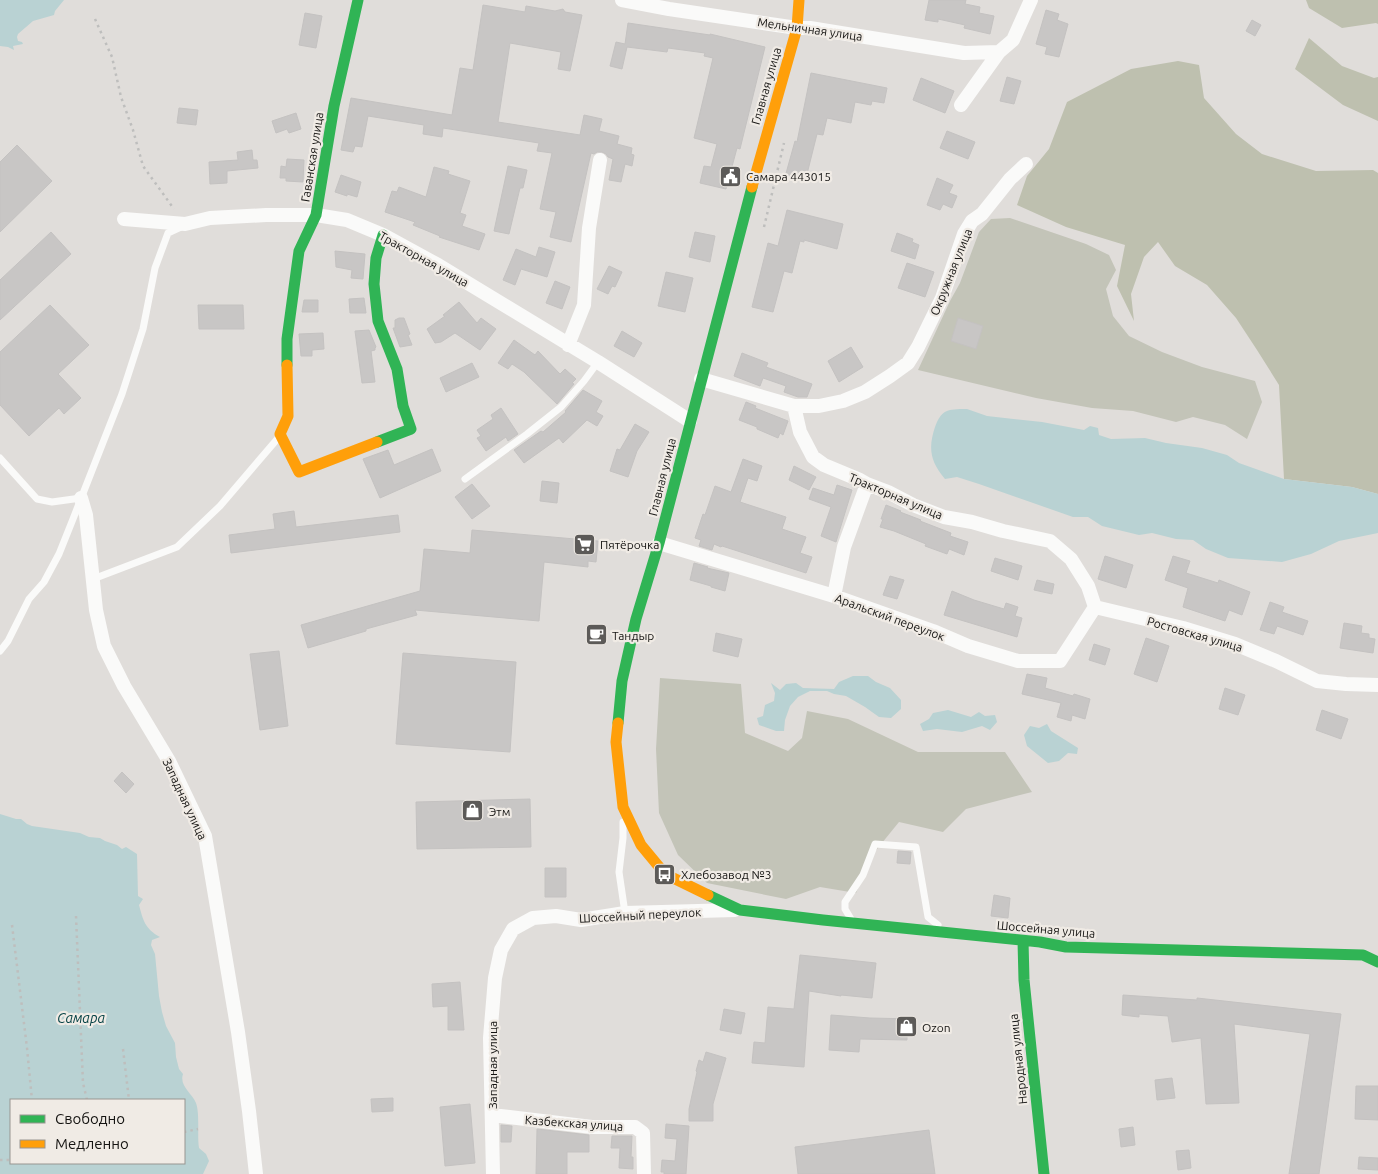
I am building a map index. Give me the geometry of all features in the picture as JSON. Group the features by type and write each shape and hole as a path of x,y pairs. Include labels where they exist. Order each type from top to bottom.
{"main road":[{"name":"Гаванская улица","path":"280,434 288,416 288,339 299,252 316,215 334,106 358,0"},
{"name":"Главная улица","path":"740,910 665,874 641,845 623,807 616,742 622,681 636,619 659,543 742,221 797,28 799,0"},
{"path":"280,434 300,472 411,429 403,406 397,369 378,321 374,284 376,258 383,235"},
{"name":"Шоссейная улица","path":"740,910 1040,942 1066,947 1363,955 1378,962"},
{"name":"Народная улица","path":"1023,941 1024,980 1044,1174"},
{"path":"1363,955 1376,946"}],"street":[{"name":"Мельничная улица","path":"622,0 669,9 797,28 810,28 964,53 999,52"},
{"path":"961,106 999,52 1013,40 1031,0"},
{"path":"568,345 584,305 589,228 600,160"},
{"name":"Окружная улица","path":"794,406 819,406 843,401 865,392 908,363 942,298 964,234 972,220 982,214 1010,179 1026,164"},
{"name":"Тракторная улица","path":"124,219 185,224 210,218 316,215 347,220 383,235 438,264 690,421"},
{"path":"701,379 794,406"},
{"name":"Тракторная улица","path":"794,406 800,432 813,456 824,465 944,517 972,522 1003,532 1050,541 1071,559 1088,586 1095,607"},
{"path":"834,596 844,547 867,484"},
{"name":"Западная улица","path":"81,498 86,515 96,610 104,646 124,686 168,761 205,836 238,1032 256,1174"},
{"name":"Аральский переулок","path":"659,543 834,596 933,631 968,646 1018,661 1060,661 1095,607"},
{"name":"Ростовская улица","path":"1095,607 1183,628 1235,644 1276,661 1316,682 1378,685"},
{"name":"Шоссейный переулок","path":"513,929 533,918 556,916 581,920 625,913 740,910"},
{"name":"Западная улица","path":"493,1174 490,1038 495,978 501,950 513,929"},
{"name":"Казбекская улица","path":"492,1115 592,1127 635,1127 644,1133 644,1174"}],"lane":[{"path":"0,651 8,641 29,599 44,582 59,554 122,394 143,330 155,268 168,233 185,224"},
{"path":"465,479 561,407 598,362"},
{"path":"94,579 177,547 220,506 280,434"},
{"path":"0,458 38,499 52,502 81,498"},
{"path":"623,807 623,838 618,872 625,913"},
{"path":"854,923 844,909 845,902 863,875 875,844 916,847 928,917 948,933"}],"path":[{"path":"95,19 112,57 121,96 143,166 185,224"},
{"path":"76,916 83,1083 86,1099"},
{"path":"12,925 32,1099"},
{"path":"123,1049 129,1099"},
{"path":"185,1132 198,1130"}],"shaded area":[{"path":"1010,218 1086,244 1109,255 1116,270 1106,289 1113,316 1129,336 1162,352 1202,367 1255,381 1262,402 1247,439 1225,425 1193,417 1176,422 1133,411 1092,408 1036,398 918,370 960,283 979,232 991,219"},
{"path":"660,678 741,684 745,733 788,751 802,738 807,711 848,719 918,752 1005,752 1032,792 966,809 943,832 899,822 873,854 856,893 820,887 786,899 707,883 678,855 659,813 656,749"}],"green space":[{"path":"1306,0 1378,0 1378,24 1342,28 1309,8"},
{"path":"1309,38 1342,66 1374,78 1378,77 1378,121 1343,105 1295,69"},
{"path":"1178,61 1199,65 1204,98 1236,134 1262,154 1316,171 1373,170 1378,173 1378,494 1352,487 1284,479 1279,385 1236,318 1207,285 1175,266 1158,242 1144,257 1131,294 1134,321 1117,286 1125,245 1066,227 1017,205 1027,176 1049,149 1067,102 1131,69"}],"water":[{"path":"0,0 64,0 54,15 33,21 18,34 18,41 23,44 13,46 14,50 0,46"},
{"path":"967,409 987,416 1042,422 1084,430 1090,426 1098,428 1099,435 1111,439 1145,438 1202,448 1227,455 1239,463 1284,479 1352,487 1378,494 1378,533 1339,541 1311,554 1282,562 1228,558 1206,549 1193,540 1176,539 1152,533 1139,535 1102,526 1088,517 1073,517 957,477 945,479 933,460 931,448 935,427 945,412"},
{"path":"853,676 868,676 890,688 901,700 901,709 891,718 879,717 846,696 827,691 810,691 798,697 790,706 785,720 784,731 776,731 759,725 757,718 763,716 765,705 774,701 775,693 771,683 780,690 786,684 796,683 803,688 834,689 839,682"},
{"path":"948,710 971,717 979,712 985,716 995,715 997,722 990,730 982,726 962,732 937,729 923,731 920,724 929,719 933,713"},
{"path":"1047,724 1051,731 1078,748 1077,754 1068,753 1059,761 1048,763 1027,746 1024,735 1030,726 1039,728"},
{"name":"Самара","path":"0,814 21,819 32,826 100,838 122,849 126,847 137,854 138,896 143,899 139,905 140,910 143,920 148,927 160,937 152,940 151,945 155,954 162,1012 166,1026 175,1043 176,1057 179,1069 183,1074 184,1086 196,1103 199,1148 206,1154 209,1161 203,1174 0,1174"}],"building":[{"path":"929,0 966,0 965,4 980,7 979,13 994,16 990,34 964,28 965,25 938,19 938,22 925,20"},
{"path":"483,5 525,12 526,6 555,11 563,9 565,12 582,15 570,71 558,69 561,52 510,43 498,122 580,135 584,115 602,119 599,131 619,136 617,144 632,148 631,154 634,155 632,166 625,164 621,182 609,180 613,159 602,152 591,153 571,242 550,237 556,212 540,209 552,153 537,151 539,143 443,128 442,137 423,134 424,125 368,116 362,147 355,146 353,152 341,150 351,98 452,115 460,68 473,70"},
{"path":"1046,10 1059,14 1057,20 1068,24 1059,57 1045,54 1047,47 1036,44"},
{"path":"305,13 322,16 316,48 299,45"},
{"path":"1252,20 1261,25 1255,36 1246,31"},
{"path":"628,23 710,34 765,47 740,149 737,148 726,189 700,183 704,166 711,167 717,144 694,138 713,58 704,56 705,53 668,48 667,52 627,47 622,69 610,66 616,42 625,44"},
{"path":"811,73 887,88 884,103 872,101 871,105 855,102 851,123 827,118 823,135 817,134 805,182 785,177 795,141 797,142"},
{"path":"1007,77 1021,81 1014,104 1000,101"},
{"path":"921,78 954,91 945,113 913,100"},
{"path":"179,108 198,110 196,125 177,123"},
{"path":"296,113 301,129 289,133 287,129 276,133 272,121"},
{"path":"947,131 975,142 968,159 940,148"},
{"path":"17,145 52,181 0,232 0,162"},
{"path":"252,150 253,160 257,160 258,168 227,171 227,183 210,184 209,162 238,160 237,152"},
{"path":"287,159 304,160 303,182 286,181 286,178 280,178 281,166 286,167"},
{"path":"508,166 527,170 523,188 520,188 509,234 494,231"},
{"path":"434,167 449,171 448,174 470,181 460,213 466,215 462,226 485,234 479,250 439,237 413,225 415,222 385,212 392,191 397,192 399,187 426,197"},
{"path":"341,175 361,182 357,197 335,192"},
{"path":"937,178 953,185 949,193 957,196 952,208 943,204 940,210 927,205"},
{"path":"787,210 843,224 837,249 804,240 804,242 800,241 792,273 784,271 773,312 752,307 768,243 778,246"},
{"path":"51,232 71,254 0,320 0,280"},
{"path":"695,232 715,236 710,262 689,257"},
{"path":"897,233 913,239 912,242 919,245 915,259 891,251"},
{"path":"539,247 555,252 547,277 521,269 515,285 503,280 516,249 536,257"},
{"path":"335,251 365,254 363,279 351,278 352,270 336,267"},
{"path":"907,263 934,272 925,297 898,288"},
{"path":"609,266 622,272 615,287 612,286 608,294 597,289"},
{"path":"666,272 693,278 685,312 658,306"},
{"path":"555,281 570,287 562,309 546,303"},
{"path":"364,298 366,313 350,313 349,299"},
{"path":"304,300 318,300 318,312 302,312"},
{"path":"459,302 477,323 481,318 496,329 480,350 455,333 441,342 435,343 427,329 445,316 443,315"},
{"path":"50,305 89,345 58,374 81,398 64,414 59,408 29,436 0,405 0,352"},
{"path":"198,305 243,305 244,329 199,329"},
{"path":"404,318 412,345 400,347 393,328 395,328 395,320"},
{"path":"958,318 983,326 976,349 951,341"},
{"path":"369,330 376,347 375,350 371,351 375,382 362,383 355,331"},
{"path":"622,331 642,343 634,357 614,346"},
{"path":"323,333 324,349 312,350 312,356 301,356 299,334"},
{"path":"514,340 535,355 538,351 560,374 565,369 576,379 557,404 524,372 512,364 508,369 498,363"},
{"path":"851,347 863,367 839,382 828,361"},
{"path":"742,353 768,363 766,367 812,384 807,397 798,397 784,392 786,386 763,378 760,386 734,376"},
{"path":"472,363 479,377 446,392 440,378"},
{"path":"583,390 602,401 596,412 603,416 597,426 587,420 563,443 559,438 524,463 514,450 541,431 543,432 566,412"},
{"path":"746,402 756,406 755,408 788,421 783,435 780,433 778,438 739,420"},
{"path":"501,408 518,434 508,441 506,437 486,451 477,438 481,436 477,430 493,419 491,415"},
{"path":"635,424 649,432 637,451 628,477 610,471 617,449 620,450"},
{"path":"432,449 441,471 380,498 363,459 388,450 394,465"},
{"path":"743,459 762,466 757,481 748,478 740,502 786,517 782,529 806,537 800,553 812,557 806,573 722,546 714,544 712,550 699,546 701,540 695,538 715,486 731,492"},
{"path":"794,466 816,477 809,490 789,480"},
{"path":"542,481 559,483 557,503 540,501"},
{"path":"472,484 490,506 472,519 455,497"},
{"path":"837,485 852,490 836,542 821,536 831,507 809,499 813,488 834,495"},
{"path":"886,505 951,533 950,536 968,542 964,555 949,549 947,554 894,531 880,527"},
{"path":"294,511 296,527 398,515 400,532 231,553 229,535 275,529 273,514"},
{"path":"472,530 598,541 596,562 588,561 588,567 544,562 539,621 415,610 417,615 308,648 301,625 420,591 424,549 470,553"},
{"path":"1105,556 1133,565 1126,588 1098,579"},
{"path":"1173,556 1190,561 1186,573 1218,583 1219,580 1250,592 1242,615 1229,610 1225,621 1183,607 1188,588 1165,580"},
{"path":"995,558 1022,566 1018,580 991,571"},
{"path":"694,563 729,573 725,591 690,580"},
{"path":"890,576 904,580 897,599 883,595"},
{"path":"1037,580 1054,584 1052,594 1034,590"},
{"path":"952,591 1004,609 1006,603 1018,607 1015,616 1022,618 1017,637 944,615"},
{"path":"1270,602 1284,607 1282,612 1308,621 1303,635 1277,626 1274,634 1260,630"},
{"path":"1344,623 1362,626 1361,633 1369,634 1369,638 1375,639 1373,653 1340,648"},
{"path":"716,633 742,639 738,657 713,651"},
{"path":"1146,638 1169,646 1157,682 1134,674"},
{"path":"1094,644 1110,649 1105,665 1089,660"},
{"path":"279,651 288,726 260,730 250,654"},
{"path":"403,653 516,662 510,752 396,744"},
{"path":"1027,674 1047,678 1045,688 1090,699 1085,719 1072,715 1071,721 1057,717 1061,703 1022,694"},
{"path":"1225,688 1245,695 1238,715 1219,709"},
{"path":"1322,710 1348,719 1341,739 1316,730"},
{"path":"122,772 134,784 126,793 114,781"},
{"path":"530,799 531,847 417,849 416,802"},
{"path":"898,851 911,852 910,864 897,863"},
{"path":"545,868 566,868 566,897 545,897"},
{"path":"994,895 1010,898 1008,918 991,916"},
{"path":"800,955 876,963 872,998 809,991 804,1067 752,1063 754,1042 765,1043 768,1007 794,1009"},
{"path":"460,982 464,1030 448,1030 448,1006 433,1007 432,984"},
{"path":"1123,995 1197,1000 1197,998 1341,1014 1319,1174 1289,1174 1310,1034 1234,1024 1239,1103 1206,1104 1201,1038 1172,1042 1168,1016 1139,1014 1139,1017 1122,1015"},
{"path":"724,1009 745,1013 741,1034 720,1030"},
{"path":"831,1015 914,1019 914,1035 907,1035 907,1040 860,1039 859,1052 829,1050"},
{"path":"706,1052 726,1058 713,1104 713,1121 689,1121 689,1109 696,1071 699,1060 703,1062"},
{"path":"1172,1078 1175,1098 1157,1100 1155,1080"},
{"path":"1356,1086 1378,1086 1378,1120 1355,1119"},
{"path":"393,1098 393,1111 372,1112 371,1099"},
{"path":"470,1104 475,1163 445,1166 440,1107"},
{"path":"666,1124 689,1126 686,1174 664,1174 664,1172 661,1172 662,1160 675,1161 677,1139 665,1138"},
{"path":"501,1125 512,1126 511,1142 501,1142"},
{"path":"1133,1127 1135,1145 1121,1147 1119,1129"},
{"path":"537,1129 589,1135 589,1152 567,1152 567,1174 536,1174"},
{"path":"929,1130 935,1174 798,1174 795,1147"},
{"path":"612,1136 632,1136 631,1157 633,1157 633,1169 619,1168 620,1148 611,1148"},
{"path":"1189,1150 1191,1168 1178,1170 1176,1151"},
{"path":"1359,1157 1378,1158 1378,1170 1358,1169"}],"traffic: fast":[{"path":"287,365 287,339 299,251 316,215 334,106 358,0"},
{"path":"618,723 622,681 636,619 659,543 752,187"},
{"path":"377,442 411,429 403,406 397,369 378,321 374,284 376,258 383,235"},
{"path":"708,895 740,910 1040,942 1066,947 1363,955 1378,962"},
{"path":"1023,941 1024,980 1044,1174"}],"traffic: slow":[{"path":"752,187 797,28 799,0"},
{"path":"287,365 288,416 280,434 299,472 377,442"},
{"path":"618,723 616,742 623,807 641,845 665,874 708,895"}],"place":[{"name":"Самара 443015","path":"730,176"},
{"name":"Пятёрочка","path":"584,544"},
{"name":"Тандыр","path":"596,635"},
{"name":"Этм","path":"473,811"},
{"name":"Хлебозавод №3","path":"665,874"},
{"name":"Ozon","path":"906,1027"}]}
